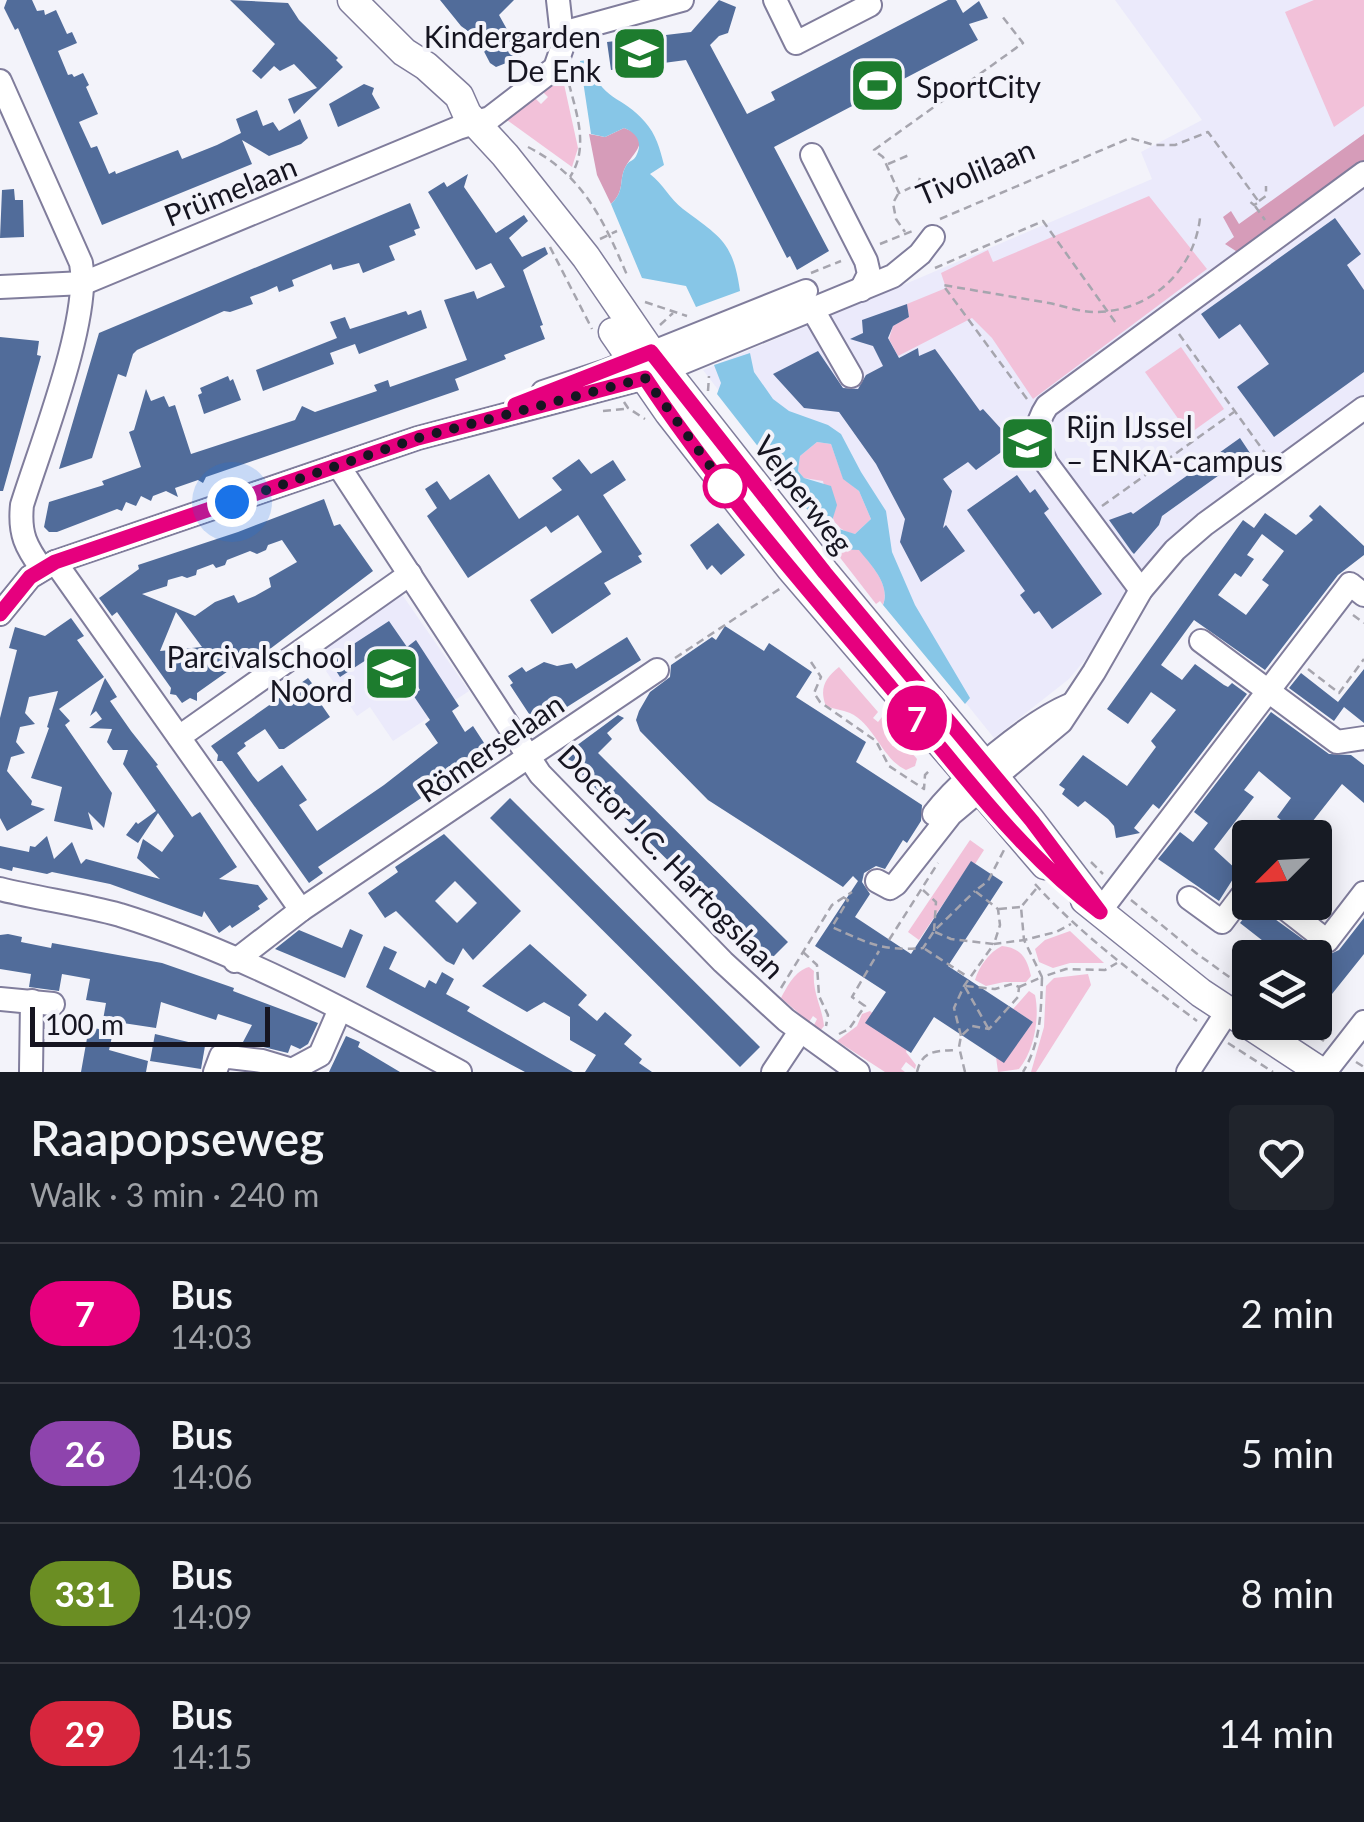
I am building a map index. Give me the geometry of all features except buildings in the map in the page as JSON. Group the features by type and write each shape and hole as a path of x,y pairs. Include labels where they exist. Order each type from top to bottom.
{"main road":[{"name":"Velperweg","path":"352,0 404,52 459,96 471,119 528,183 570,240 580,280 650,357 825,573 982,778 1100,912 1227,1012 1329,1065"}],"street":[{"path":"558,0 561,45 682,0"},
{"path":"775,0 796,44 870,5 868,0"},
{"name":"Prümelaan","path":"0,287 84,284 458,128 471,119 490,118 542,80 561,45"},
{"path":"0,81 81,264 84,284 70,348 22,506 23,543 48,566 179,737 302,910"},
{"path":"812,155 864,256 869,274 861,290"},
{"path":"1141,590 1046,464 1036,444 1040,416 1047,406 1167,317 1360,186"},
{"name":"Tivolilaan","path":"48,566 492,416 538,393 650,357 810,291 861,290 922,265 933,238"},
{"path":"864,256 875,268 922,265"},
{"path":"810,291 851,376"},
{"path":"888,880 937,809 982,778 1048,714 1070,705 1094,672 1141,590 1175,550 1364,408"},
{"name":"Doctor J.C. Hartogslaan","path":"338,465 540,774 770,1006 858,1072"},
{"path":"0,614 22,585 48,566"},
{"path":"179,737 410,574"},
{"path":"1100,912 1294,659 1355,598"},
{"path":"1201,641 1337,742 1364,738"},
{"name":"Römerselaan","path":"236,961 302,910 657,670"},
{"path":"0,889 118,915 236,961 460,1072"},
{"path":"1300,920 1327,941 1364,893"},
{"path":"1189,898 1222,922 1232,909"},
{"path":"0,999 43,1002 31,1072"},
{"path":"216,1072 220,1056 262,1061 292,1070 320,1055 340,1010"},
{"path":"1188,1072 1227,1012"},
{"path":"1329,1065 1364,1022"},
{"path":"773,1072 815,1043"}],"path":[{"path":"899,193 886,164 874,150 1023,44 1002,16"},
{"path":"561,45 581,142 579,161 570,178"},
{"name":"Tivolilaan","path":"810,291 906,234 1135,137 1162,146 1208,132 1258,202"},
{"path":"519,142 552,162 594,206 628,279"},
{"path":"886,164 910,155"},
{"path":"906,234 896,218 893,203 899,193 918,184 920,178"},
{"path":"1248,200 1254,205 1266,196 1266,186"},
{"path":"1040,416 942,285 1095,312 1125,308 1147,299 1181,272 1200,218"},
{"path":"922,265 1042,221 1131,344"},
{"path":"595,334 570,240 616,231"},
{"path":"636,292 646,302 692,317"},
{"path":"650,357 673,313"},
{"path":"1167,317 1277,471"},
{"path":"1086,518 1235,411"},
{"path":"657,670 782,587"},
{"path":"1355,598 1364,623"},
{"path":"1294,659 1339,693 1364,659"},
{"path":"811,662 821,677 814,693 820,702 876,741 889,766 924,789 925,775 934,767"},
{"path":"924,948 934,932 988,881 1004,848"},
{"path":"890,940 944,854"},
{"path":"922,888 936,902 934,932"},
{"path":"998,909 1020,906 1038,888"},
{"path":"965,1072 954,1008 964,986 994,944 1000,926 998,909 975,891"},
{"path":"770,1006 832,906 852,892"},
{"path":"843,898 848,900 832,927 880,949 924,948 970,978"},
{"path":"1020,906 1024,940 1042,977 1040,1032 1023,1072"},
{"path":"934,932 951,939 994,944 1056,932 1072,923"},
{"path":"815,1043 849,1029 865,1006 852,998 880,949"},
{"path":"803,952 817,965 819,996 828,1016 826,1029 815,1043"},
{"path":"964,986 1019,987 1066,970 1106,970 1118,962"},
{"path":"964,986 989,1030"},
{"path":"989,1030 1018,996 1019,987"},
{"path":"961,1036 972,1026 989,1030"},
{"path":"1310,1040 1329,1065"},
{"path":"917,1072 919,1062 928,1053 960,1050"}],"shaded area":[{"name":"Rijn IJssel – ENKA-campus","path":"1115,0 1364,0 1364,399 1209,510 1069,679 994,738 703,370 1152,179 1141,152 1202,120"},
{"path":"1314,0 1364,0 1364,106 1334,127 1285,12"},
{"path":"562,75 578,148 572,167 507,120 534,97 541,104 548,97 542,91"},
{"path":"624,128 640,141 622,176 619,194 611,204 597,175 589,134 605,137"},
{"path":"1364,134 1364,163 1239,253 1225,244 1234,237 1223,217 1231,211 1239,224"},
{"path":"1149,196 1207,269 1033,399 992,338 972,318 898,356 889,339 893,326 909,317 907,304 946,288 941,273 988,250 993,262"},
{"path":"1181,347 1224,409 1189,434 1145,372"},
{"path":"817,442 831,444 843,478 859,491 871,519 855,534 835,522 823,481 804,478 798,471 800,456"},
{"path":"843,546 859,549 874,568 884,590 883,605 880,601 876,604 838,555"},
{"name":"Parcivalschool Noord","path":"398,595 403,596 469,691 393,741 370,707 357,716 315,655"},
{"path":"839,667 878,712 873,718 878,722 882,717 917,759 915,766 906,770 898,765 859,718 826,706 825,684"},
{"path":"970,840 984,850 975,864 971,862 919,940 908,932"},
{"path":"1070,931 1104,963 1070,963 1053,968 1039,962 1035,949 1045,940"},
{"path":"1002,946 1022,955 1031,976 1026,982 986,986 975,980 985,960"},
{"path":"809,967 814,971 823,1019 820,1031 814,1025 817,1019 813,1016 809,1022 781,998 796,975"},
{"path":"1088,974 1091,985 1036,1072 1031,1072 1044,1027 1046,986 1054,978"},
{"path":"1029,991 1035,995 1037,1014 1029,1053 1019,1069 998,1072 996,1057 1004,1062 1033,1022 1013,1009"},
{"path":"870,1011 909,1044 906,1052 915,1069 906,1062 901,1069 905,1072 885,1072 837,1041 857,1026 862,1014"}],"water":[{"path":"587,60 599,84 649,127 664,165 650,174 678,205 723,242 733,261 740,291 696,307 686,286 642,278 611,204 619,194 626,166 637,154 638,141 624,128 605,137 591,134 580,61"},
{"path":"750,353 754,372 773,399 789,411 841,434 886,511 892,552 915,605 970,698 965,704 883,605 882,583 869,562 859,550 838,549 717,394 721,383 714,365","holes":["817,442 831,444 843,479 859,491 871,519 855,534 839,529 832,521 837,505 831,486 804,478 798,471 800,456"]}],"bus line":[{"name":"7","path":"0,614 30,577 55,562 418,438 645,378 746,514 1003,820 1062,884 1100,912 1032,821 825,573 651,352 515,405"}],"place":[{"name":"Kindergarden De Enk","path":"640,53"},
{"name":"SportCity","path":"877,86"},
{"name":"Rijn IJssel – ENKA-campus","path":"1027,443"},
{"name":"Parcivalschool Noord","path":"392,673"}],"route":[{"path":"232,502 418,438 645,378 725,486"}]}
